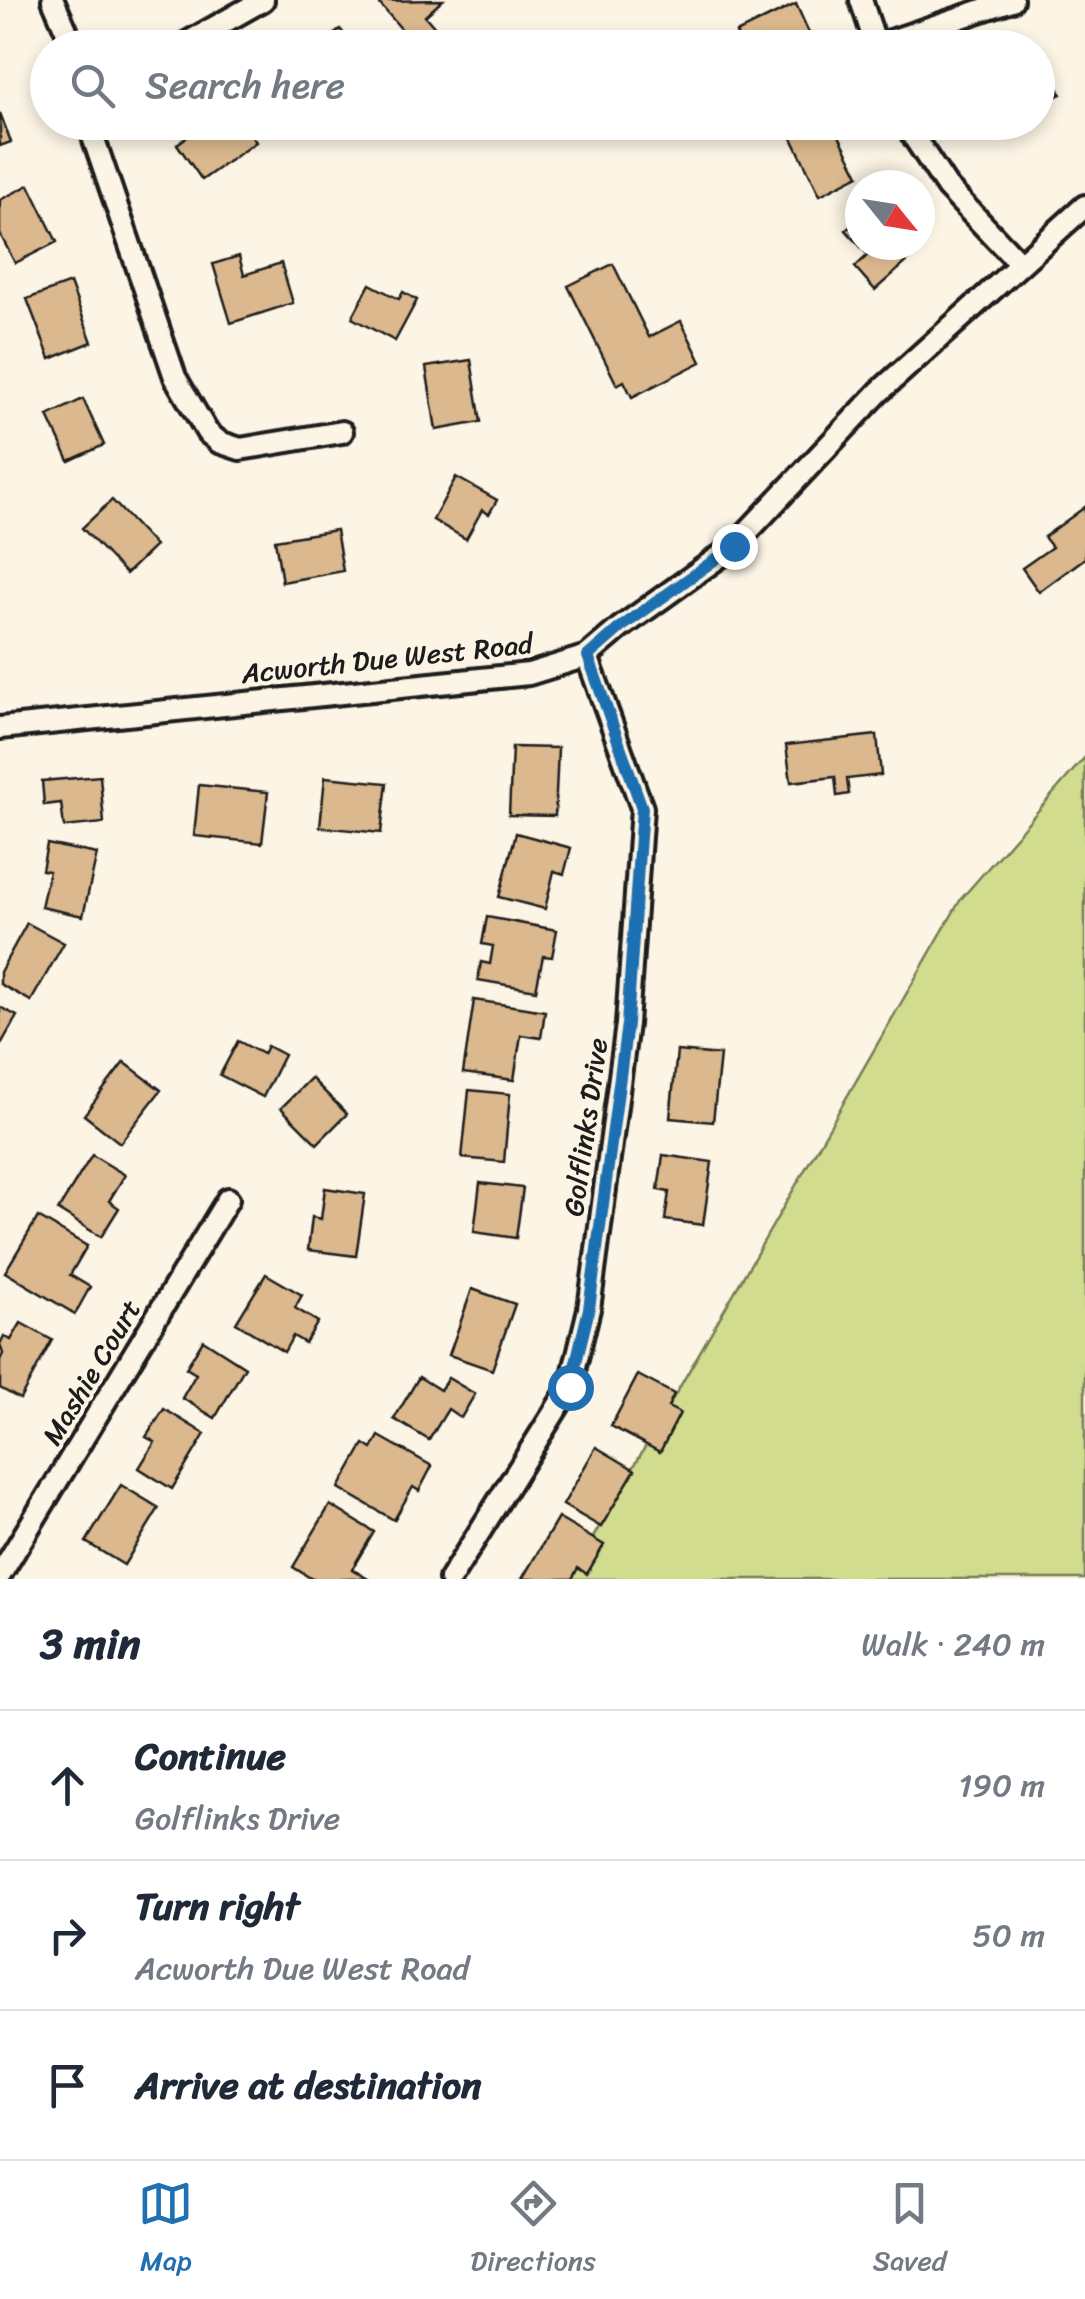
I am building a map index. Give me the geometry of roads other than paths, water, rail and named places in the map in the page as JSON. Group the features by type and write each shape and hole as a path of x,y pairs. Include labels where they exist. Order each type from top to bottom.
{"street":[{"path":"53,0 66,30"},
{"path":"210,30 263,0"},
{"path":"861,0 871,30"},
{"path":"925,30 1012,0"},
{"path":"94,140 175,377 207,432 218,442 240,449 342,432"},
{"path":"916,140 947,186 1020,264"},
{"name":"Acworth Due West Road","path":"0,728 528,674 588,656 620,628 734,546 879,392 1085,206"},
{"name":"Golflinks Drive","path":"450,1579 570,1387 589,1309 627,1024 642,808 588,656"},
{"name":"Mashie Court","path":"0,1574 228,1199"}]}
